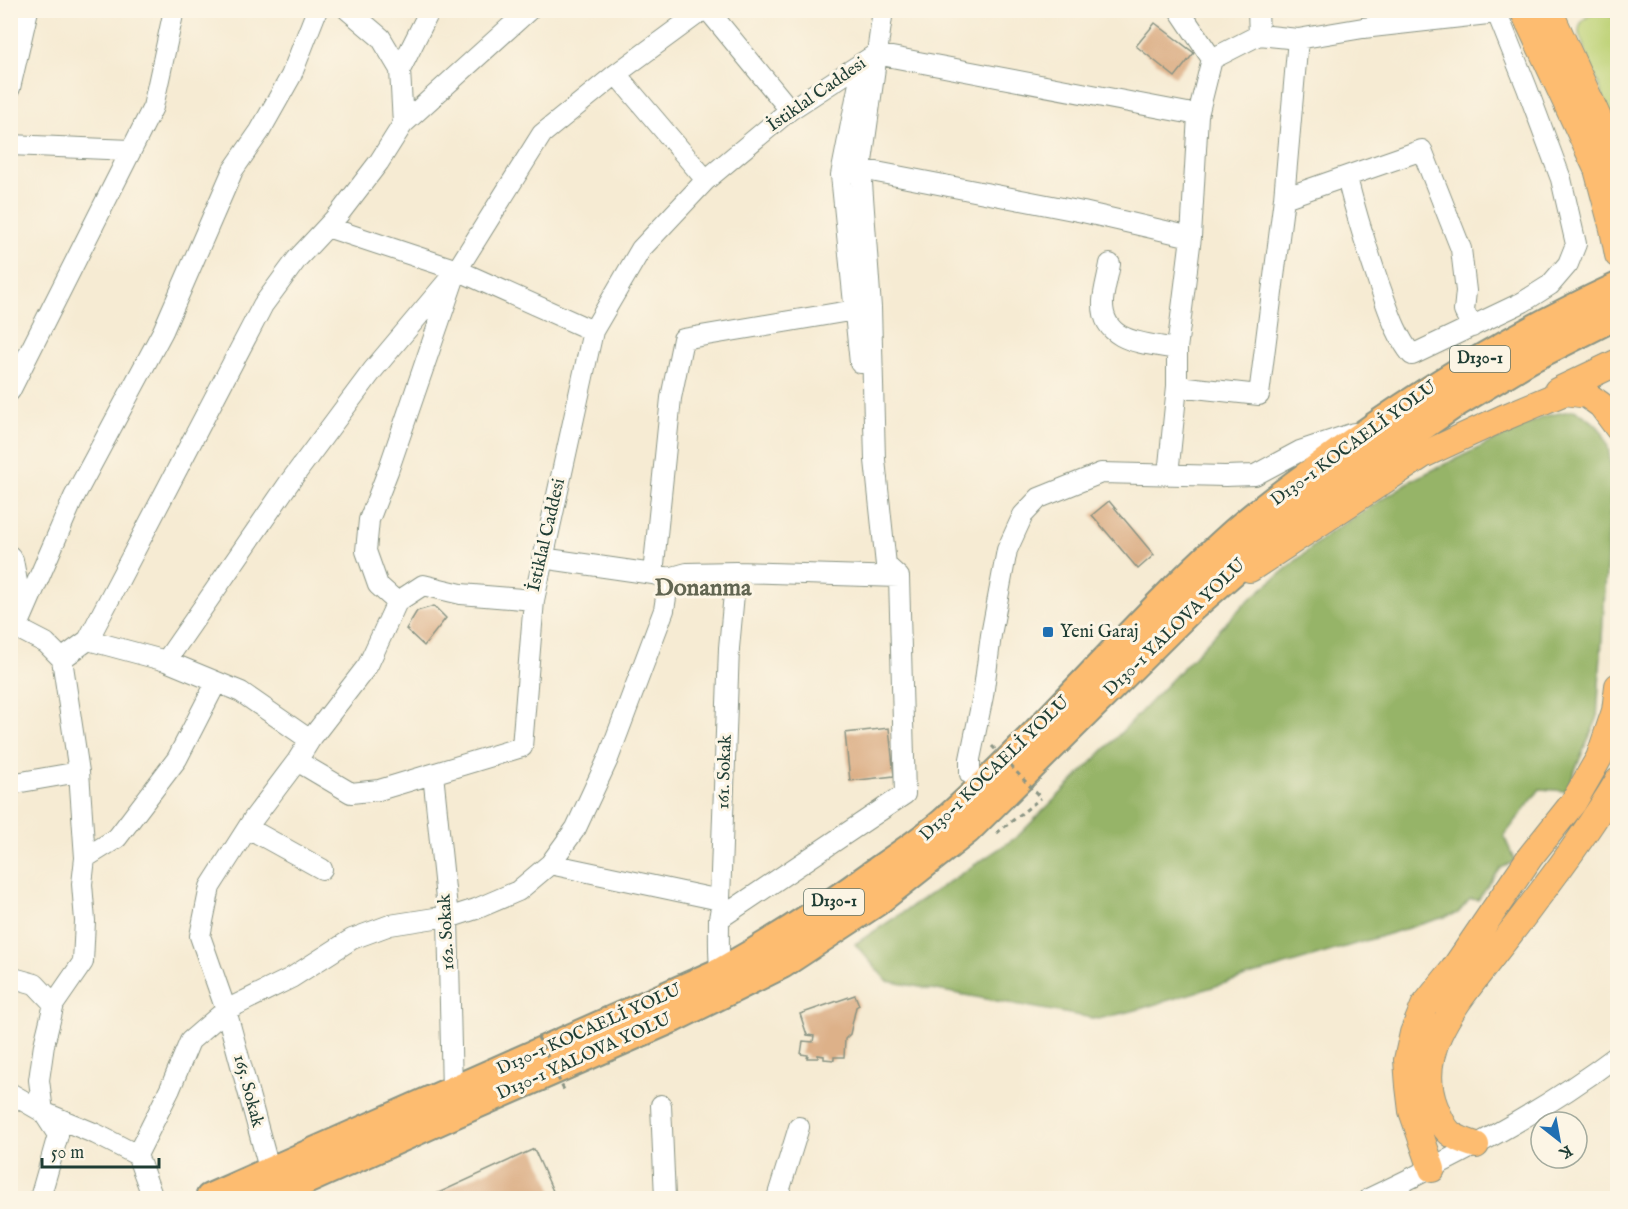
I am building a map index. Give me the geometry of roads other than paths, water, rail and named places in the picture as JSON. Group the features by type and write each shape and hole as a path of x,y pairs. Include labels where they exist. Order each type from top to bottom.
{"highway":[{"name":"D130-1 KOCAELİ YOLU","path":"210,1198 268,1185 452,1090 721,972 772,943 837,900 942,824 1230,537 1350,444 1434,386 1617,286"},
{"name":"D130-1 YALOVA YOLU","path":"268,1185 456,1113 673,1018 782,964 876,902 968,830 1190,609 1311,503 1454,404 1520,364 1617,314"}],"main road":[{"path":"1540,14 1611,146 1617,165"},
{"path":"1540,14 1597,169 1613,229 1617,255"},
{"path":"1190,609 1423,455 1617,362"},
{"path":"1503,418 1565,392 1587,395 1602,405 1617,428"},
{"path":"1432,1169 1412,1111 1408,1086 1407,1060 1413,1033 1424,1006 1453,970 1530,856 1573,803 1599,758 1615,711 1617,686"},
{"path":"1476,1145 1452,1137 1441,1122 1430,1095 1430,1064 1438,1036 1451,1010 1555,873 1603,806 1617,781"}],"street":[{"path":"10,88 28,10"},
{"path":"10,391 153,107 174,10"},
{"path":"14,628 74,497 163,331 233,170 260,131 291,76 316,10"},
{"path":"348,10 381,38 400,70 403,123"},
{"path":"400,70 430,10"},
{"path":"62,659 88,640 263,305 297,259 327,227 379,162 403,123 529,10"},
{"path":"166,661 291,480 373,370 457,270 542,134 616,74 706,10 789,110"},
{"path":"550,864 720,910 905,794 899,577 886,565 874,460 863,309 861,169 874,10"},
{"path":"863,309 841,175 883,10"},
{"path":"1168,475 1177,386 1177,349 1191,237 1198,115 1212,59 1179,10"},
{"path":"1258,10 1259,35"},
{"path":"1212,59 1259,35 1298,39 1362,19 1497,13 1561,179 1576,244 1568,264 1550,285 1523,302 1412,355 1401,342 1388,308 1360,231 1347,178"},
{"path":"1177,386 1259,396 1284,198 1298,39"},
{"path":"869,58 1198,115"},
{"name":"İstiklal Caddesi","path":"397,602 423,585 461,594 534,600 593,331 641,249 706,180 789,110 869,58"},
{"path":"616,74 706,180"},
{"path":"10,145 131,150"},
{"path":"1284,198 1347,178 1422,150 1461,249 1466,291 1464,311 1472,327"},
{"path":"841,175 861,169 1083,212 1191,237"},
{"path":"327,227 457,270 593,331"},
{"path":"1110,264 1103,303 1107,325 1122,339 1177,349"},
{"path":"226,1010 200,936 210,887 310,740 368,665 397,602 378,585 366,551 369,520 457,270"},
{"path":"137,1155 170,1089 190,1041 226,1010 291,978 352,939 390,925 448,918 518,891 550,864 576,828 608,759 664,610 661,576 670,398 683,339 863,309"},
{"path":"970,774 970,759 983,696 1007,550 1023,515 1039,498 1101,473 1255,475 1300,451 1350,435 1387,418"},
{"path":"10,556 13,560 21,603 14,628"},
{"path":"542,558 661,576 736,572 899,577"},
{"name":"161. Sokak","path":"721,972 718,962 729,648 736,572"},
{"path":"297,761 351,793 379,790 522,747 534,600"},
{"path":"14,628 46,643 62,659 79,772 85,858 82,884 85,921 83,962 54,1004 44,1045 39,1080 43,1112 58,1135 40,1198"},
{"path":"88,640 166,661 241,692 310,740"},
{"path":"85,858 117,838 177,759 216,683"},
{"path":"10,784 79,772"},
{"name":"162. Sokak","path":"433,774 448,918 452,1090"},
{"path":"248,828 322,868"},
{"path":"1530,856 1530,866 1539,874 1555,873"},
{"path":"10,977 35,984 54,1004"},
{"name":"165. Sokak","path":"226,1010 268,1185"},
{"path":"1370,1198 1432,1169 1515,1125 1571,1089 1617,1055"},
{"path":"10,1093 43,1112 96,1134 137,1155 153,1198"},
{"path":"661,1105 665,1198"},
{"path":"777,1198 799,1127"}],"place":[{"name":"Yeni Garaj","path":"1048,632"}],"district":[{"name":"Donanma","path":"703,588"}]}
